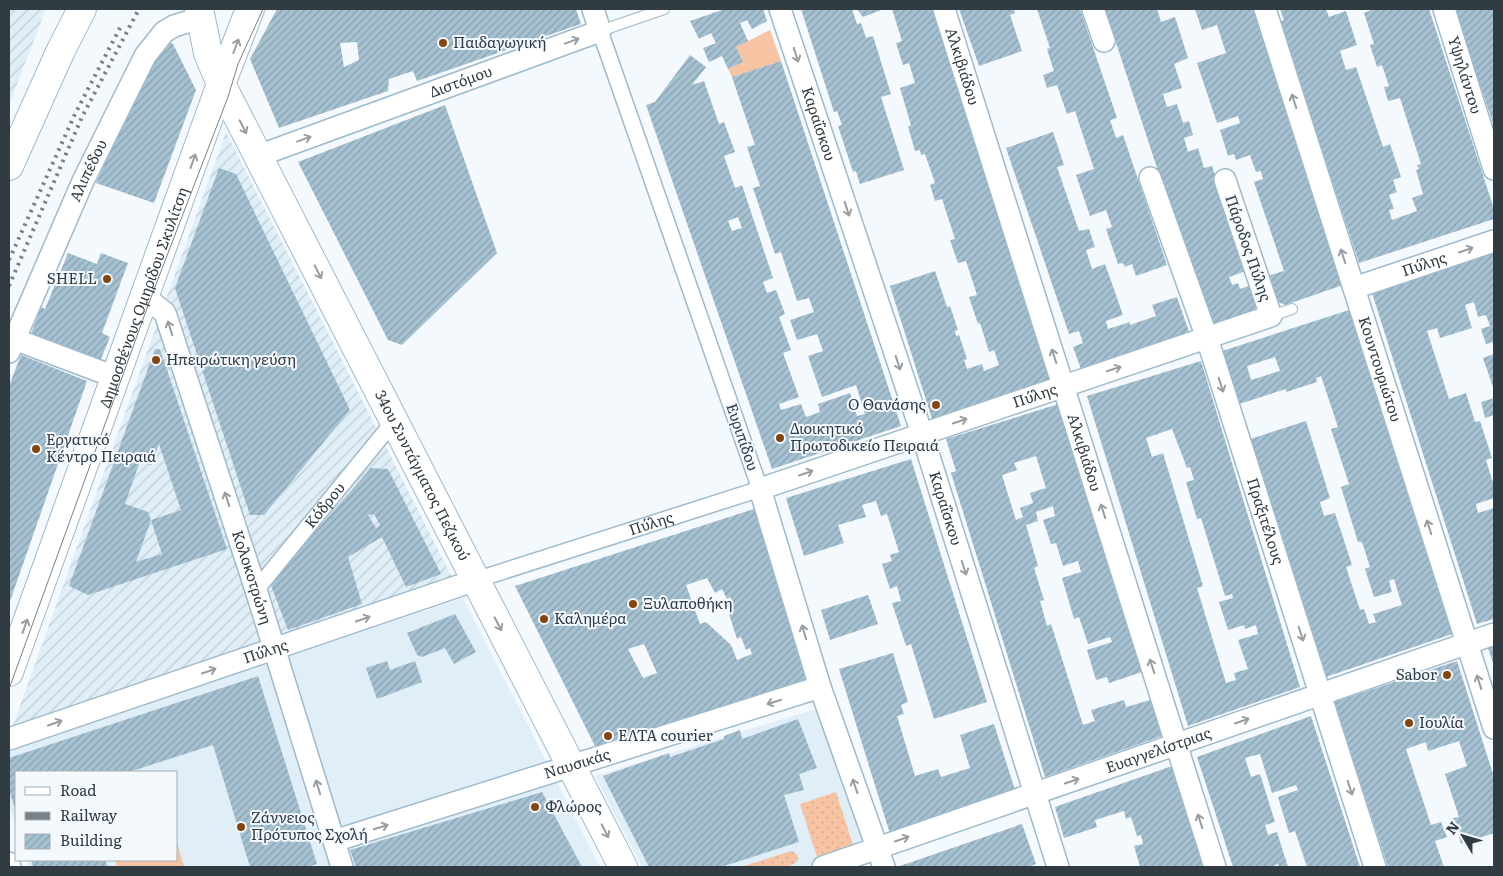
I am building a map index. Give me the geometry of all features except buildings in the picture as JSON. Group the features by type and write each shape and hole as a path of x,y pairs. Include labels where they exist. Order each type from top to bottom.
{"main road":[{"path":"23,132 64,9"},
{"path":"9,166 23,132 82,9"},
{"name":"Δημοσθένους Ομηρίδου Σκυλίτση","path":"9,672 221,84 250,9"},
{"name":"34ου Συντάγματος Πεζικού","path":"200,13 208,53 221,84 623,867"}],"street":[{"name":"Ευριπίδου","path":"593,9 760,489 820,687 880,858"},
{"name":"Καραΐσκου","path":"780,9 922,434 1058,867"},
{"name":"Αλκιβιάδου","path":"944,9 1215,867"},
{"path":"1093,9 1104,41"},
{"name":"Κουντουριώτου","path":"1265,9 1494,728"},
{"name":"Υψηλάντου","path":"1444,9 1494,169"},
{"name":"Αλιπέδου","path":"11,346 82,181 145,56 154,42 164,32 200,13"},
{"name":"Διστόμου","path":"258,156 600,31"},
{"name":"Πραξιτέλους","path":"1150,178 1207,338 1375,867"},
{"name":"Πάροδος Πύλης","path":"1225,180 1272,316"},
{"name":"Πύλης","path":"1354,288 1494,241"},
{"name":"Κολοκοτρώνη","path":"144,296 165,313 275,649 342,867"},
{"name":"Πύλης","path":"9,739 476,580 760,489 1272,316"},
{"path":"11,346 115,377"},
{"name":"Κόδρου","path":"256,590 394,421"},
{"name":"Ευαγγελίστριας","path":"823,867 880,858 1035,794 1494,634"},
{"name":"Ναυσικάς","path":"334,841 820,687"},
{"path":"9,863 10,867"}],"lane":[{"name":"Διστόμου","path":"600,31 664,9"},
{"name":"Πύλης","path":"1272,316 1292,309"}],"shaded area":[{"path":"9,9 46,9 9,105"},
{"path":"770,30 781,61 732,77 728,69 743,62 736,47"},
{"path":"226,132 453,579 12,728"},
{"path":"463,598 600,867 29,867 26,861 178,861 178,771 15,771 15,825 9,805 9,750"},
{"path":"826,706 872,847 813,867 642,867 595,776"},
{"path":"836,792 853,845 817,857 800,804"},
{"path":"178,846 184,866 117,867 115,861 178,861"},
{"path":"791,851 797,854 798,860 787,867 741,867"}],"tram line":[{"path":"9,689 150,300 228,97 238,64 263,9"}],"railway":[{"path":"9,286 82,117 139,9"},
{"path":"9,260 75,114 122,24"}],"place":[{"name":"Παιδαγωγική","path":"443,43"},
{"name":"SHELL","path":"107,279"},
{"name":"Ηπειρώτικη γεύση","path":"156,360"},
{"name":"Ο Θανάσης","path":"936,405"},
{"name":"Διοικητικό Πρωτοδικείο Πειραιά","path":"780,438"},
{"name":"Εργατικό Κέντρο Πειραιά","path":"36,449"},
{"name":"Ξυλαποθήκη","path":"633,604"},
{"name":"Καλημέρα","path":"544,619"},
{"name":"Sabor","path":"1447,675"},
{"name":"Ιουλία","path":"1409,723"},
{"name":"ΕΛΤΑ courier","path":"608,736"},
{"name":"Φλώρος","path":"535,807"},
{"name":"Ζάννειος Πρότυπος Σχολή","path":"241,827"}]}
